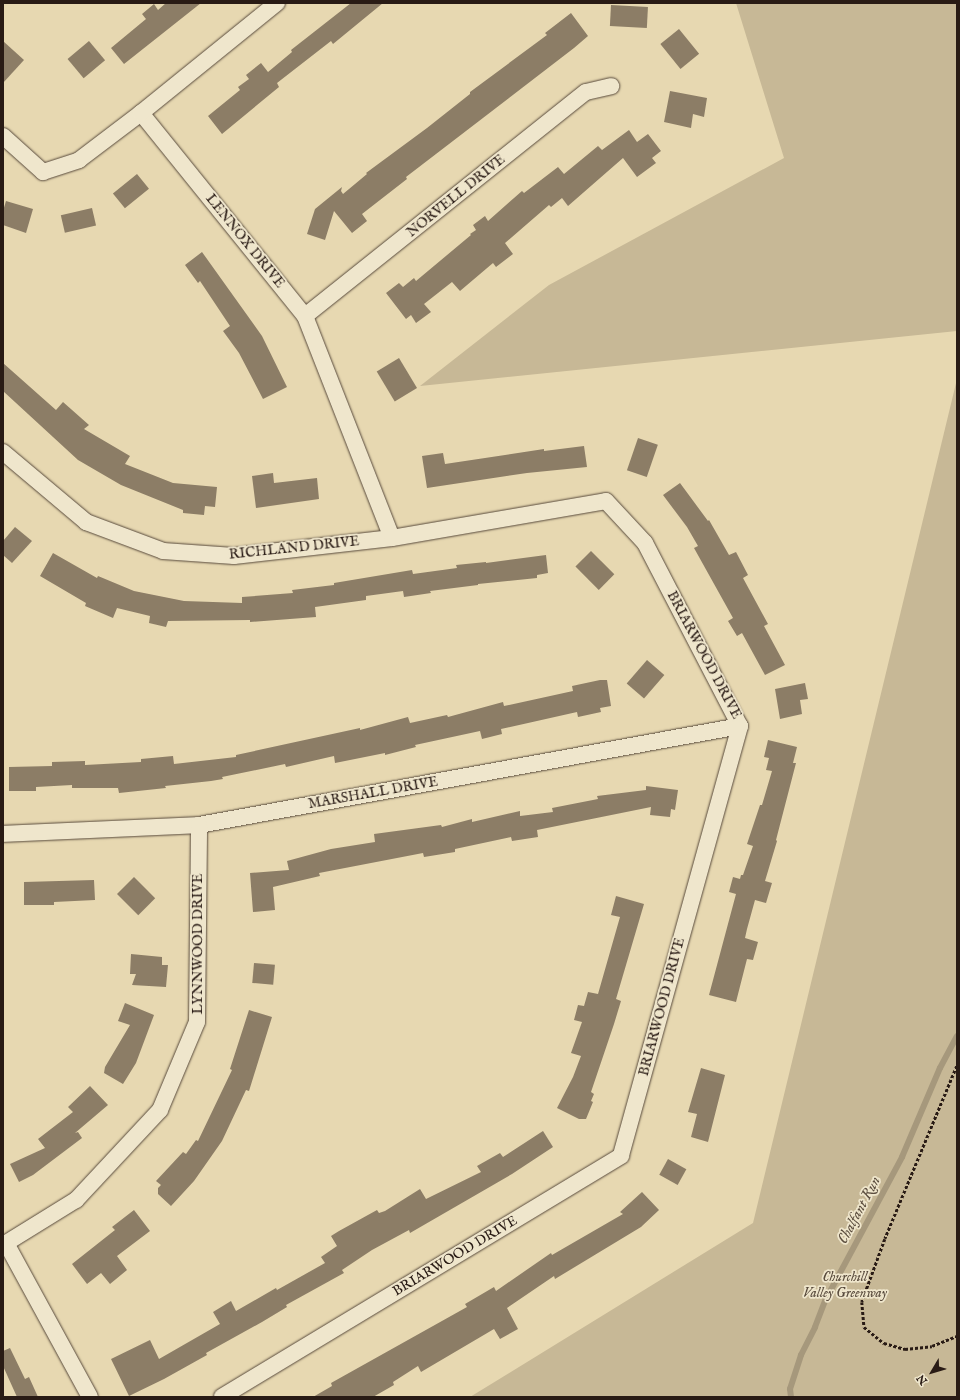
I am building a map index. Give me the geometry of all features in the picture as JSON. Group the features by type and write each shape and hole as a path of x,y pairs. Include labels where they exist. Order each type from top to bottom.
{"street":[{"path":"3,136 43,172 79,160 141,114 277,3"},
{"name":"NORVELL DRIVE","path":"305,316 586,92 611,86"},
{"name":"LENNOX DRIVE","path":"141,114 305,316 392,538"},
{"name":"RICHLAND DRIVE","path":"3,452 86,522 163,551 234,556 392,538 542,513"},
{"name":"BRIARWOOD DRIVE","path":"222,1397 621,1156 740,726 645,543 606,501 542,513"},
{"name":"MARSHALL DRIVE","path":"3,834 198,825 740,726"},
{"name":"LYNNWOOD DRIVE","path":"5,1244 76,1200 160,1110 197,1022 198,825"},
{"path":"5,1244 90,1397"}],"path":[{"path":"957,1066 885,1239 862,1302 864,1327 884,1343 905,1349 932,1346 957,1336"}],"green space":[{"path":"736,3 957,3 957,331 420,386 549,285 784,158"},
{"name":"Churchill Valley Greenway","path":"957,379 957,1397 470,1397 753,1223"}],"building":[{"path":"166,3 201,3 124,64 111,48 146,19 142,14 154,4 158,10"},
{"path":"351,3 383,3 333,44 331,41 277,83 279,87 222,134 208,116 240,90 238,87 249,79 246,75 261,63 268,72 292,52 291,50"},
{"path":"611,5 648,7 647,28 610,26"},
{"path":"571,13 588,36 574,48 406,177 407,179 362,214 367,221 352,233 334,211 325,240 307,234 315,209 342,187 341,191 343,194 367,174 366,173 427,128 470,94 470,92 547,35 545,33"},
{"path":"679,29 699,54 680,69 660,44"},
{"path":"3,41 24,60 3,83"},
{"path":"89,41 105,60 84,78 68,59"},
{"path":"670,91 707,98 704,117 693,114 691,128 664,122"},
{"path":"629,130 637,142 648,134 661,151 652,158 656,163 637,177 623,158 568,206 562,198 551,207 549,205 505,243 513,254 496,267 493,263 460,291 452,282 424,304 431,312 416,323 411,315 406,319 386,293 399,283 403,287 414,278 416,281 471,235 470,234 476,230 473,225 485,216 488,221 522,191 524,193 558,167 564,174 598,146 602,150"},
{"path":"137,174 149,189 125,208 113,194"},
{"path":"6,201 33,209 26,233 3,225 3,211"},
{"path":"92,208 96,226 65,233 61,215"},
{"path":"202,252 262,336 287,387 263,399 239,353 223,331 230,326 200,281 198,283 185,265"},
{"path":"399,358 417,388 395,401 377,371"},
{"path":"3,363 56,410 63,402 89,425 84,429 130,456 125,464 173,483 217,487 215,507 205,506 204,515 183,513 183,510 121,485 78,460 3,391"},
{"path":"638,438 658,445 647,477 627,470"},
{"path":"584,446 587,467 527,473 427,488 422,456 443,453 445,464 544,449 544,451"},
{"path":"273,473 274,483 317,478 319,499 256,508 252,476"},
{"path":"680,483 708,521 709,520 729,555 736,552 748,575 743,578 768,624 764,626 785,665 765,675 742,633 737,636 728,621 733,618 694,548 698,546 687,527 663,495"},
{"path":"15,527 32,541 12,563 3,555 3,541"},
{"path":"591,551 614,574 599,590 575,567"},
{"path":"53,553 97,578 98,576 134,591 184,601 242,603 242,597 293,593 292,590 334,585 334,583 412,570 413,574 457,568 456,565 486,563 546,555 548,573 537,575 537,578 478,584 430,591 431,593 404,597 403,591 366,596 366,600 315,607 316,617 250,622 250,620 168,621 166,627 149,623 150,616 117,608 113,618 85,606 86,603 40,576"},
{"path":"647,660 664,675 644,698 627,683"},
{"path":"607,680 611,706 600,708 601,712 578,717 577,712 501,729 502,734 482,739 480,731 415,745 416,747 385,755 385,753 335,763 334,756 286,767 285,764 222,777 223,779 165,786 166,788 119,793 118,788 72,788 72,785 36,787 36,791 9,791 9,767 52,766 52,762 85,761 85,765 141,762 141,759 173,756 174,764 236,757 236,755 360,728 360,730 408,717 410,723 447,715 448,717 503,702 504,706 573,691 572,686"},
{"path":"805,683 808,699 800,700 802,714 780,719 775,689"},
{"path":"768,740 797,747 793,763 796,763 776,840 777,841 765,881 772,883 766,903 755,900 747,929 745,938 758,942 753,960 747,959 736,1002 709,995 736,894 729,892 733,877 740,879 741,875 743,875 753,846 747,844 760,805 762,805 772,771 766,770 769,758 764,757"},
{"path":"646,786 678,790 675,810 671,809 670,817 650,815 651,807 537,830 538,837 512,841 511,837 455,849 455,852 424,857 423,853 319,873 320,876 273,887 275,910 253,912 250,873 289,870 287,861 331,849 375,842 374,834 441,825 442,827 472,819 472,822 520,811 520,816 553,812 552,808 598,799 597,796 646,790"},
{"path":"134,877 155,898 138,915 117,894"},
{"path":"94,880 95,900 54,902 54,905 24,905 24,882"},
{"path":"616,896 644,904 616,999 621,1001 591,1092 594,1094 591,1101 593,1102 586,1119 579,1119 557,1108 573,1077 581,1056 571,1053 582,1022 574,1020 578,1005 584,1006 588,992 598,994 620,917 611,915"},
{"path":"131,954 162,957 162,965 168,965 166,987 132,985 136,974 130,974"},
{"path":"254,963 275,965 273,985 252,983"},
{"path":"125,1003 154,1015 136,1063 123,1084 104,1073 105,1067 130,1025 118,1021"},
{"path":"249,1010 272,1017 249,1091 246,1090 222,1141 194,1181 171,1206 158,1194 158,1188 161,1185 156,1181 183,1152 186,1154 196,1140 198,1141 232,1070 230,1069"},
{"path":"701,1068 725,1075 708,1142 691,1137 697,1114 688,1112"},
{"path":"90,1086 108,1105 75,1133 78,1132 82,1138 33,1175 19,1182 10,1164 45,1148 38,1139 73,1112 68,1107"},
{"path":"543,1131 553,1147 512,1174 410,1233 409,1230 372,1250 342,1270 344,1273 286,1305 287,1307 262,1322 206,1353 207,1355 164,1379 129,1396 111,1359 150,1340 159,1359 220,1324 213,1312 231,1301 236,1311 276,1288 277,1290 325,1263 321,1257 337,1246 331,1236 339,1231 377,1210 379,1213 385,1211 420,1189 426,1199 481,1172 477,1166 500,1153 503,1157"},
{"path":"668,1159 686,1169 678,1185 659,1175"},
{"path":"642,1192 659,1210 641,1227 555,1279 554,1276 507,1308 518,1329 500,1339 494,1329 421,1372 418,1366 393,1382 394,1385 373,1397 313,1397 332,1386 331,1383 467,1307 465,1304 494,1287 496,1291 551,1253 552,1255 623,1214 620,1212"},
{"path":"134,1210 150,1231 117,1256 127,1270 110,1284 101,1273 87,1284 72,1264 115,1230 112,1227"},
{"path":"10,1348 25,1379 29,1377 38,1397 17,1397 3,1366 3,1351"}],"waterway":[{"name":"Chalfant Run","path":"791,1397 790,1389 801,1355 815,1327 826,1299 902,1157 940,1068 957,1036"}]}
